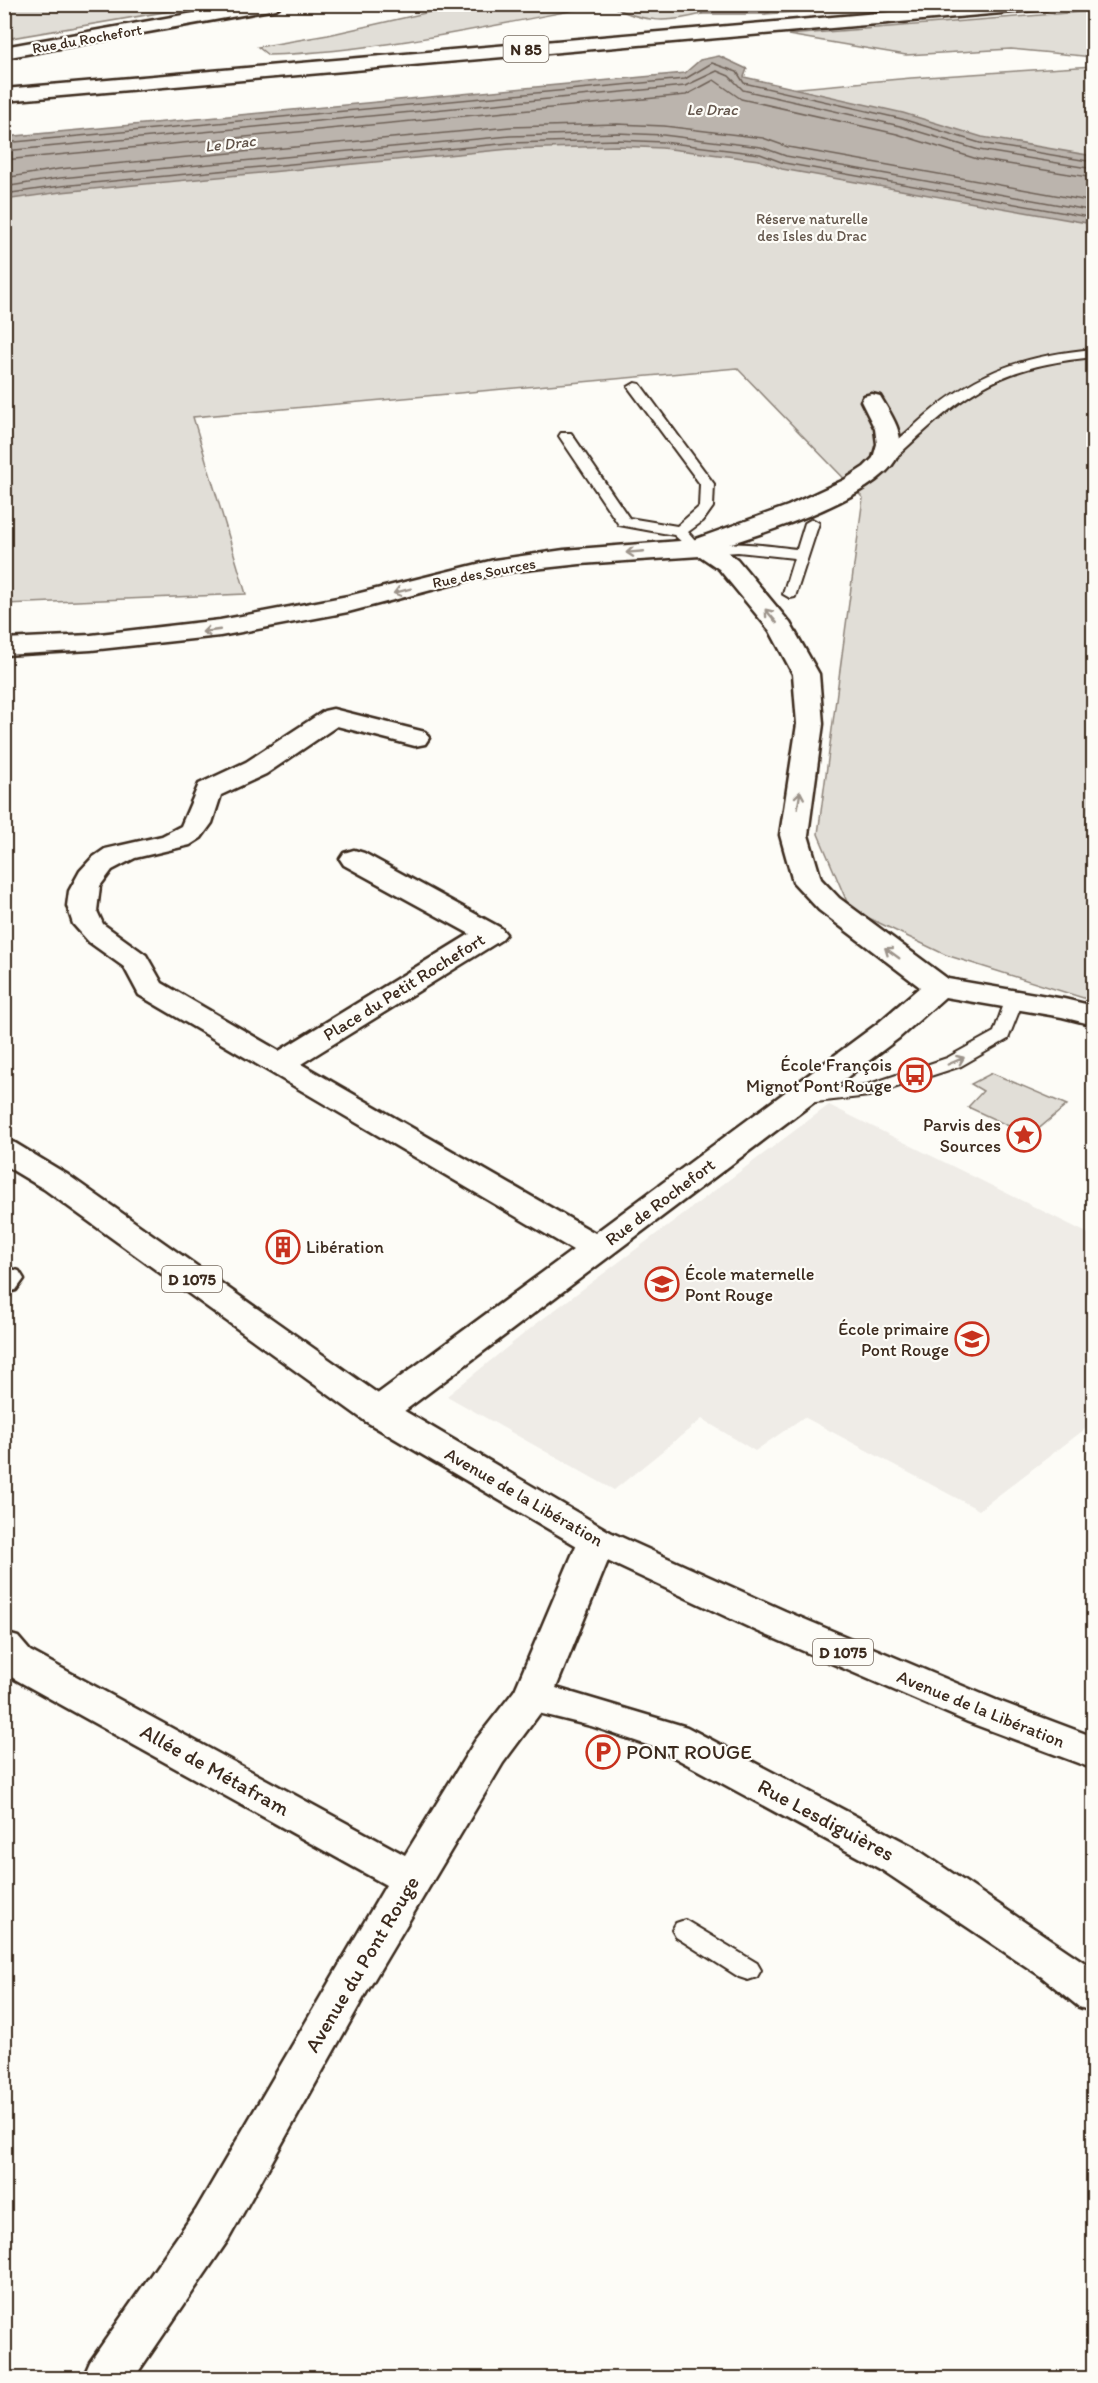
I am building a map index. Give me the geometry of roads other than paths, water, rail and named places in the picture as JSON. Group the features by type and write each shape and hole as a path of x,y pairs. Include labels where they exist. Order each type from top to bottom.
{"main road":[{"name":"Rue du Rochefort","path":"4,53 276,4"},
{"name":"N 85","path":"4,95 1047,4"},
{"path":"872,401 888,432 890,446 884,460"},
{"name":"Rue des Sources","path":"4,647 141,640 219,630 350,604 514,564 693,543 786,515 857,483 884,460"},
{"path":"693,543 728,564 781,628 806,674 810,724 794,835 807,882 829,904 939,987 1064,1008 1094,1016"},
{"path":"415,738 333,717 256,768 209,790 199,821 191,832 177,841 139,847 116,854 98,865 86,882 81,898 84,918 97,934 134,961 150,989 597,1249"},
{"name":"Place du Petit Rochefort","path":"279,1064 491,934 354,859"},
{"name":"Rue de Rochefort","path":"378,1412 888,1031 939,987"},
{"name":"Avenue de la Libération","path":"4,1150 56,1182 378,1412 597,1541 834,1648 982,1711 1094,1754"},
{"name":"Avenue du Pont Rouge","path":"107,2379 212,2225 354,1975 412,1879 489,1752 532,1697 597,1541"},
{"name":"Allée de Métafram","path":"8,1656 412,1879"},
{"name":"Rue Lesdiguières","path":"532,1697 593,1712 673,1738 725,1765 897,1858 1057,1965 1094,1994"}],"lane":[{"path":"884,460 947,402 973,384 1010,365 1065,354 1094,353"},
{"path":"635,387 707,484 710,496 693,543"},
{"path":"566,436 624,522 693,543 802,554"},
{"path":"790,594 812,523"},
{"path":"798,1098 869,1090 954,1062 1002,1035 1014,1001"},
{"path":"685,1930 748,1970"}],"water":[{"path":"700,4 782,5 765,14 702,14"},
{"name":"Le Drac","path":"719,56 747,69 744,77 903,113 982,137 1093,156 1093,224 782,169 759,160 662,148 617,146 510,149 61,192 5,200 5,137 685,73 700,60"}],"place":[{"name":"École François Mignot Pont Rouge","path":"915,1075"},
{"name":"Parvis des Sources","path":"1024,1135"},
{"name":"Libération","path":"283,1247"},
{"name":"École maternelle Pont Rouge","path":"662,1284"},
{"name":"École primaire Pont Rouge","path":"972,1339"},
{"name":"PONT ROUGE","path":"603,1752"}],"park label":[{"name":"Réserve naturelle des Isles du Drac","path":"812,228"}]}
